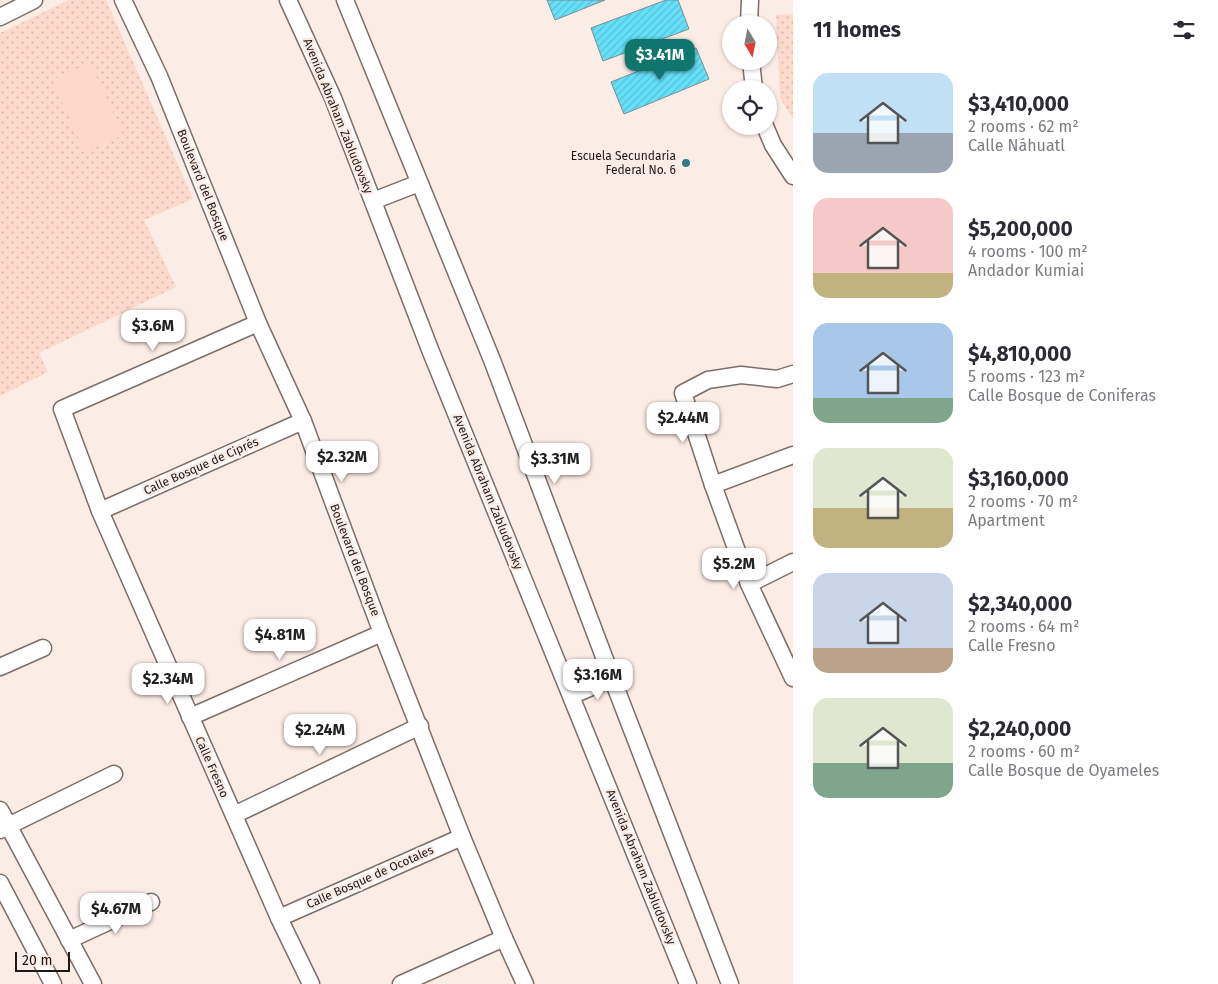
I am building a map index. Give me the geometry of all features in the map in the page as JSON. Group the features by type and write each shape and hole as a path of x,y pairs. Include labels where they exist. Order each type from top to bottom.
{"street":[{"path":"0,17 34,0"},
{"name":"Boulevard del Bosque","path":"123,0 159,76 258,323 302,421 462,837 525,984"},
{"name":"Avenida Abraham Zabludovsky","path":"288,0 333,98 435,361 688,984"},
{"path":"345,0 492,360 730,984"},
{"path":"749,15 750,0"},
{"path":"768,135 772,145 793,176"},
{"path":"373,201 420,183"},
{"name":"Calle Fresno","path":"258,323 62,409 100,511 279,918 311,984"},
{"path":"793,374 777,378 741,375 708,380 683,393 713,485 749,584 793,678"},
{"name":"Calle Bosque de Ciprés","path":"100,511 302,421"},
{"path":"713,485 793,455"},
{"path":"749,584 793,562"},
{"path":"190,717 382,633"},
{"path":"0,667 43,648"},
{"path":"572,696 612,678"},
{"path":"234,815 420,726"},
{"path":"4,828 114,774"},
{"path":"0,810 4,828 93,984"},
{"name":"Calle Bosque de Ocotales","path":"279,918 462,837"},
{"path":"0,884 53,984"},
{"path":"69,940 151,902"},
{"path":"401,984 504,938"}],"shaded area":[{"path":"69,0 106,0 193,199 144,220 176,287 39,353 48,372 0,396 0,33"},
{"path":"793,14 793,119 780,98 778,15 776,15"},
{"path":"90,63 123,135 85,152 52,80"}],"building":[{"path":"547,0 605,0 555,20"},
{"path":"666,0 678,0 689,29 603,61 591,28"},
{"path":"696,48 709,79 624,114 611,82"}],"place":[{"name":"Escuela Secundaria Federal No. 6","path":"686,163"}]}
